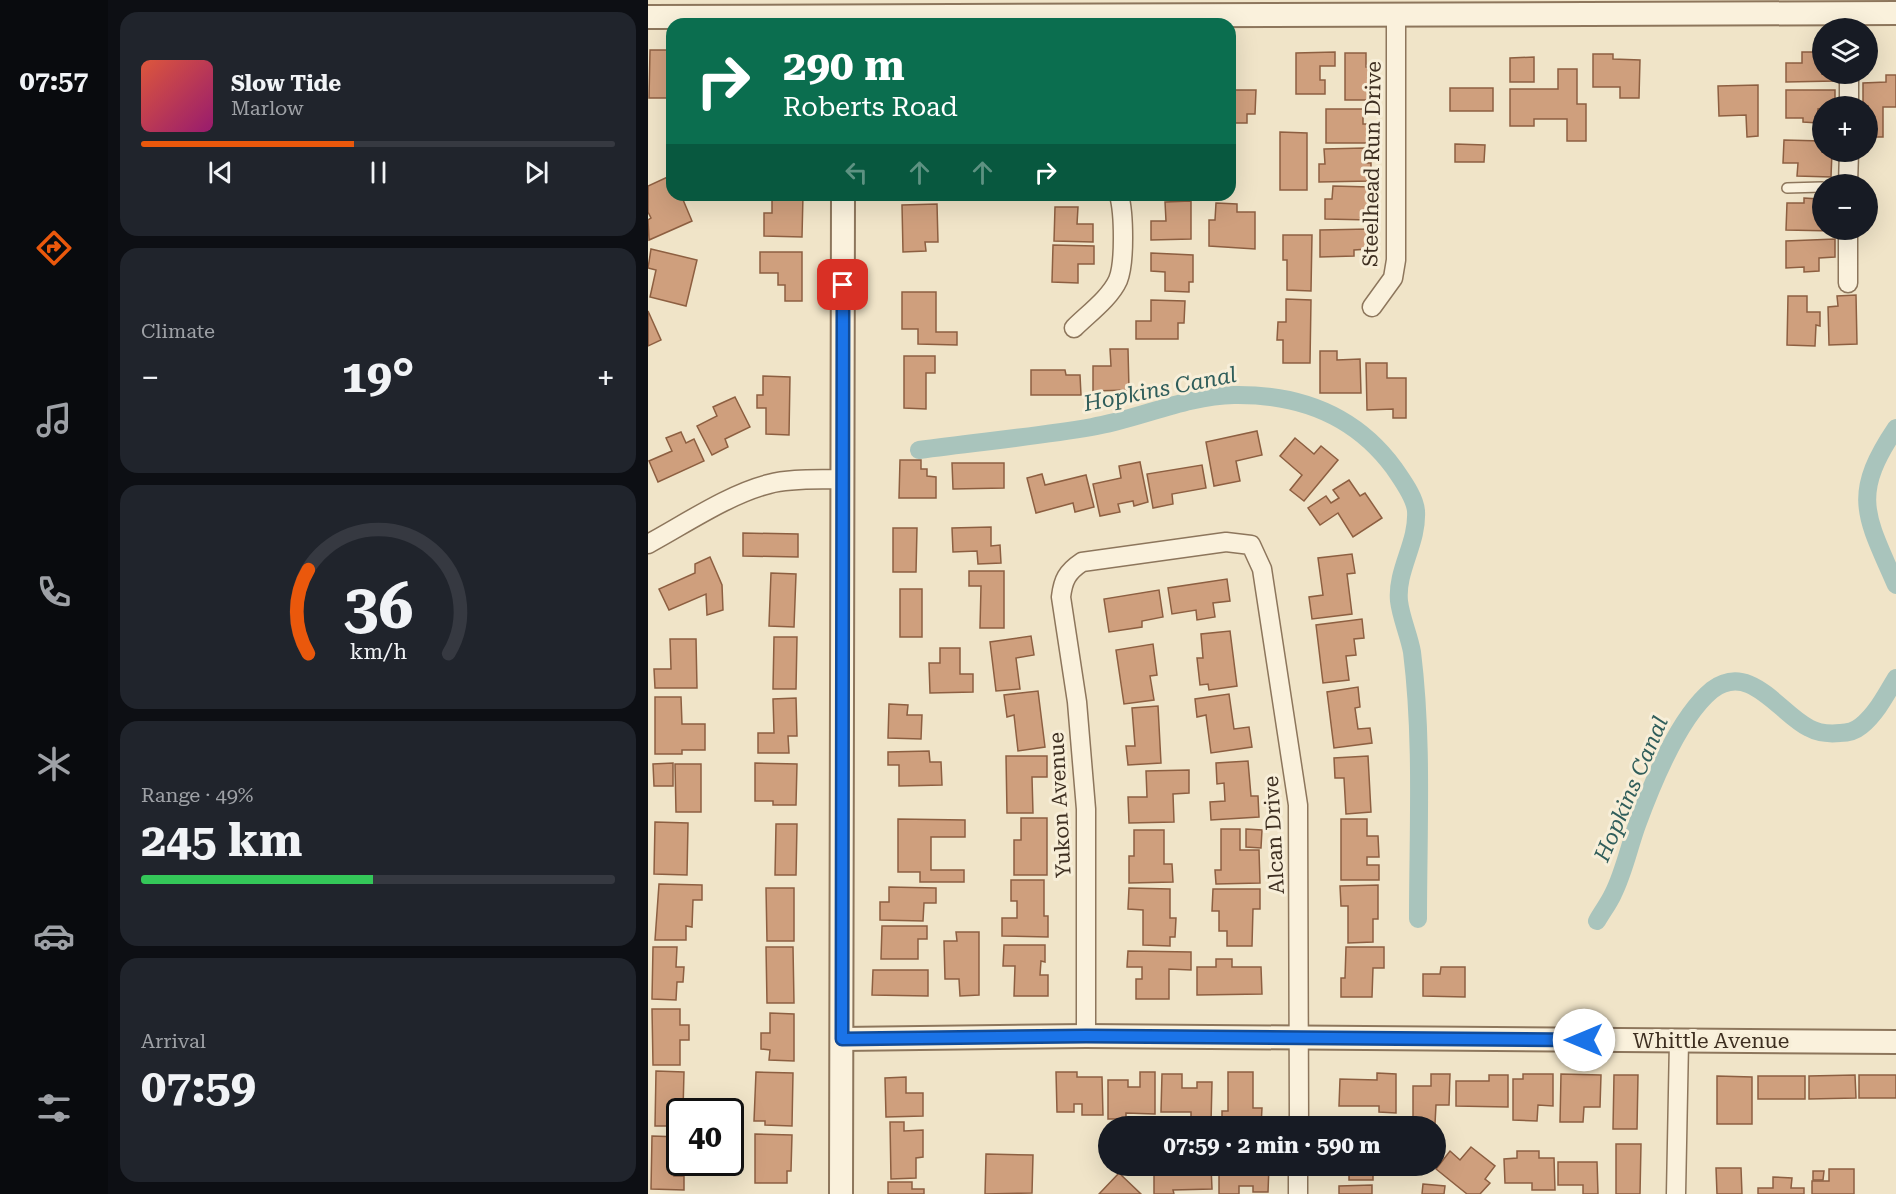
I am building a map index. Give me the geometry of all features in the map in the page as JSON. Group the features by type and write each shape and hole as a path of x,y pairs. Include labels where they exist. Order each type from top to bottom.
{"street":[{"path":"1230,18 1396,15 1598,7 1811,7 1841,18"},
{"path":"648,17 675,8 816,18"},
{"path":"1865,18 1896,12"},
{"name":"Steelhead Run Drive","path":"1372,307 1393,278 1396,260 1396,15"},
{"path":"842,1194 843,201"},
{"path":"1074,328 1119,279 1122,211 1120,201"},
{"path":"1848,240 1848,283"},
{"path":"648,544 735,498 768,484 793,480 843,479"},
{"name":"Yukon Avenue","path":"1086,1036 1086,809 1077,702 1061,597 1066,574 1082,562 1226,542 1251,545"},
{"name":"Alcan Drive","path":"1251,545 1262,568 1298,805 1299,1116"},
{"name":"Whittle Avenue","path":"842,1039 1086,1036 1300,1040 1896,1042"},
{"path":"1676,1194 1679,1041"},
{"path":"1298,1176 1298,1194"}],"lane":[{"path":"1787,188 1812,187"}],"building":[{"path":"650,50 666,50 666,98 649,98"},
{"path":"1335,52 1335,66 1320,66 1320,80 1325,80 1325,94 1296,94 1296,53"},
{"path":"1802,52 1812,52 1812,81 1786,82 1786,63 1802,63"},
{"path":"1345,53 1366,53 1366,67 1369,67 1369,100 1345,100"},
{"path":"1593,54 1613,54 1613,59 1640,60 1639,98 1620,98 1620,87 1593,87"},
{"path":"1534,57 1534,82 1510,82 1510,58"},
{"path":"1558,69 1577,69 1577,104 1586,104 1586,141 1567,141 1567,119 1534,119 1534,126 1510,126 1510,89 1558,89"},
{"path":"1886,75 1896,75 1896,107 1883,107 1883,137 1878,137 1878,96 1863,96 1863,84 1886,82"},
{"path":"1758,85 1758,136 1747,137 1746,115 1719,116 1718,86"},
{"path":"1450,88 1493,88 1493,111 1450,111"},
{"path":"1236,90 1256,90 1255,114 1247,114 1247,123 1236,123"},
{"path":"1786,90 1835,90 1835,96 1812,96 1812,123 1803,122 1803,118 1786,118"},
{"path":"1326,109 1363,109 1363,124 1370,124 1370,143 1326,143"},
{"path":"1280,132 1307,133 1307,190 1280,190"},
{"path":"1784,140 1812,141 1812,162 1832,162 1831,174 1797,176 1798,163 1783,163"},
{"path":"1455,144 1485,145 1484,162 1455,162"},
{"path":"1364,148 1364,163 1371,163 1371,181 1319,182 1319,164 1325,164 1324,149"},
{"path":"666,178 666,201 684,201 692,221 649,240 648,220 651,218 648,212 648,186"},
{"path":"1333,186 1370,187 1370,220 1325,219 1325,199 1332,199"},
{"path":"1804,198 1812,199 1812,231 1786,230 1787,203 1804,203"},
{"path":"772,201 803,201 802,237 764,236 764,213 772,213"},
{"path":"1191,201 1191,239 1151,240 1151,221 1166,221 1165,202"},
{"path":"1216,203 1237,204 1237,212 1255,212 1255,249 1209,246 1209,220 1215,220"},
{"path":"937,204 938,242 925,242 926,251 903,252 902,205"},
{"path":"1055,207 1078,207 1077,224 1093,224 1093,242 1054,241"},
{"path":"1369,229 1369,249 1354,250 1354,256 1320,257 1320,230"},
{"path":"1283,235 1312,235 1311,291 1287,290 1287,260 1283,260"},
{"path":"1835,240 1835,257 1819,258 1819,271 1804,272 1804,267 1786,268 1786,241"},
{"path":"1053,245 1094,246 1094,264 1078,264 1078,283 1052,282"},
{"path":"651,249 697,260 686,306 650,297 656,270 648,268"},
{"path":"760,252 802,252 802,301 785,301 785,285 778,285 778,273 760,273"},
{"path":"1151,253 1193,255 1193,282 1189,282 1189,292 1165,291 1165,272 1151,271"},
{"path":"902,292 936,292 936,332 957,332 957,345 918,344 918,329 902,329"},
{"path":"1856,295 1857,344 1829,345 1828,307 1838,306 1837,296"},
{"path":"1788,296 1807,296 1807,312 1820,312 1820,326 1816,325 1815,346 1787,345"},
{"path":"1286,299 1311,300 1310,363 1283,363 1283,340 1277,340 1278,322 1286,322"},
{"path":"1151,300 1185,301 1184,323 1178,323 1178,339 1136,339 1136,321 1151,321"},
{"path":"648,311 661,340 648,346"},
{"path":"1110,349 1128,349 1129,390 1093,391 1093,366 1111,366"},
{"path":"1320,351 1337,351 1337,360 1360,359 1361,393 1320,393"},
{"path":"904,356 935,356 935,373 926,373 926,409 904,408"},
{"path":"1366,363 1387,363 1387,378 1406,378 1406,418 1393,418 1393,409 1367,410"},
{"path":"1031,370 1065,370 1066,375 1080,375 1081,395 1031,395"},
{"path":"763,376 790,377 789,435 766,434 766,408 757,408 757,395 763,395"},
{"path":"735,397 750,427 725,439 728,447 712,455 697,426 717,416 713,407"},
{"path":"1257,431 1262,455 1236,461 1240,481 1214,486 1206,442"},
{"path":"681,432 686,443 694,439 704,461 658,482 649,461 672,451 666,438"},
{"path":"1295,438 1314,454 1321,446 1338,460 1304,501 1290,490 1302,475 1280,456"},
{"path":"900,460 921,460 921,469 927,469 927,476 936,477 936,498 899,498"},
{"path":"1140,462 1148,502 1134,506 1133,501 1118,504 1120,512 1100,516 1093,484 1121,478 1119,466"},
{"path":"952,463 1004,463 1004,488 953,489"},
{"path":"1202,465 1206,488 1172,494 1173,504 1153,508 1147,474"},
{"path":"1042,474 1045,485 1086,475 1094,507 1075,512 1073,503 1036,513 1027,478"},
{"path":"1349,480 1360,496 1365,493 1382,518 1353,537 1338,513 1320,525 1308,508 1326,496 1331,503 1339,498 1333,490"},
{"path":"991,527 991,546 1000,545 1001,563 978,564 977,551 953,552 952,528"},
{"path":"893,528 917,528 916,572 893,572"},
{"path":"743,533 798,534 798,557 743,556"},
{"path":"1352,554 1355,573 1347,574 1352,614 1312,619 1309,597 1323,595 1318,558"},
{"path":"710,557 722,585 723,610 707,615 706,594 669,610 659,589 695,573 695,564"},
{"path":"969,571 1004,571 1004,628 980,628 981,586 969,586"},
{"path":"771,573 796,574 794,627 769,626"},
{"path":"1227,579 1230,601 1213,603 1215,617 1197,620 1196,610 1172,614 1168,588"},
{"path":"900,589 922,589 922,637 900,637"},
{"path":"1159,590 1163,617 1142,621 1142,627 1109,632 1104,599"},
{"path":"1362,619 1364,638 1354,639 1356,655 1346,656 1349,680 1323,683 1316,625"},
{"path":"1230,631 1237,686 1209,690 1208,684 1200,685 1197,658 1203,658 1201,634"},
{"path":"1031,636 1034,655 1016,658 1020,689 996,691 990,642"},
{"path":"774,637 797,637 796,689 773,689"},
{"path":"670,639 696,639 697,688 655,688 654,669 671,669"},
{"path":"1153,644 1157,675 1150,676 1154,700 1124,704 1116,650"},
{"path":"940,648 960,648 960,674 973,674 973,692 930,693 929,663 940,663"},
{"path":"1358,687 1360,707 1355,708 1358,729 1370,728 1372,743 1334,748 1327,692"},
{"path":"1038,691 1045,747 1018,751 1014,715 1007,717 1004,695"},
{"path":"1229,694 1234,729 1249,727 1252,747 1211,753 1206,715 1197,717 1195,699"},
{"path":"655,697 681,697 682,724 705,724 705,750 682,750 682,754 655,754"},
{"path":"796,698 797,736 788,736 789,753 758,753 758,733 774,733 773,699"},
{"path":"889,704 908,705 907,715 922,715 921,739 888,738"},
{"path":"1158,706 1161,763 1128,765 1126,746 1135,746 1132,708"},
{"path":"929,751 930,762 941,762 942,785 899,786 899,765 888,765 888,752"},
{"path":"1006,756 1047,756 1047,777 1032,777 1033,813 1007,813"},
{"path":"1368,756 1371,812 1346,814 1344,778 1335,778 1334,758"},
{"path":"1248,761 1251,796 1258,796 1259,817 1211,820 1210,802 1225,801 1224,783 1217,784 1216,763"},
{"path":"673,763 673,786 654,786 653,764"},
{"path":"755,763 797,764 796,805 773,805 773,801 755,801"},
{"path":"675,764 701,764 701,812 676,812"},
{"path":"1189,770 1189,793 1173,794 1174,822 1129,823 1128,797 1147,797 1146,771"},
{"path":"1021,818 1047,818 1047,875 1014,875 1014,840 1021,840"},
{"path":"898,819 965,820 965,837 931,837 931,870 964,870 964,882 920,882 920,872 898,872"},
{"path":"1341,819 1367,819 1367,836 1378,836 1379,857 1367,857 1367,865 1379,865 1379,880 1341,880"},
{"path":"655,822 688,823 687,875 654,874"},
{"path":"776,824 797,824 796,875 775,875"},
{"path":"1221,829 1240,829 1240,850 1259,850 1260,883 1216,884 1215,870 1221,870"},
{"path":"1246,829 1262,830 1261,848 1246,847"},
{"path":"1134,830 1164,830 1164,864 1172,864 1173,882 1129,883 1129,856 1134,856"},
{"path":"1011,880 1044,880 1044,916 1048,916 1048,937 1002,936 1002,918 1017,918 1017,901 1011,901"},
{"path":"659,884 702,885 702,900 693,900 692,927 686,926 686,940 655,940"},
{"path":"1378,885 1378,919 1373,919 1373,942 1348,943 1348,906 1341,906 1340,886"},
{"path":"889,887 936,888 936,903 924,903 923,921 880,920 880,902 889,902"},
{"path":"766,888 794,888 794,941 767,941"},
{"path":"1129,888 1170,889 1170,918 1176,918 1175,937 1170,937 1170,946 1143,945 1143,910 1128,909"},
{"path":"1213,889 1260,889 1260,909 1253,909 1252,946 1227,946 1227,931 1219,931 1219,911 1212,911"},
{"path":"882,926 927,926 927,939 918,939 918,959 881,959"},
{"path":"956,932 979,932 979,995 960,996 959,979 945,979 944,941 957,941"},
{"path":"1004,945 1045,945 1045,962 1041,961 1040,975 1048,975 1048,996 1014,996 1015,966 1003,966"},
{"path":"653,947 677,947 676,967 684,967 683,982 677,982 676,1000 652,999"},
{"path":"766,947 793,947 794,1003 767,1003"},
{"path":"1346,947 1384,947 1384,968 1373,968 1372,997 1341,997 1341,978 1345,978"},
{"path":"1128,951 1191,952 1191,970 1169,969 1169,999 1136,999 1136,979 1142,979 1142,967 1127,967"},
{"path":"1216,959 1232,959 1232,967 1261,967 1262,994 1197,995 1197,967 1216,967"},
{"path":"1441,967 1465,967 1465,997 1423,996 1423,974 1440,974"},
{"path":"873,970 928,970 928,996 872,995"},
{"path":"652,1009 680,1009 680,1025 689,1025 689,1040 680,1040 680,1065 653,1065"},
{"path":"770,1013 794,1014 794,1061 769,1060 770,1050 761,1049 761,1033 770,1033"},
{"path":"656,1071 684,1072 683,1098 666,1098 666,1126 655,1126"},
{"path":"756,1072 793,1073 792,1126 765,1125 765,1121 754,1121"},
{"path":"1056,1072 1077,1072 1077,1077 1102,1077 1103,1115 1082,1115 1082,1104 1074,1104 1074,1112 1057,1112"},
{"path":"1140,1072 1155,1072 1155,1114 1126,1113 1126,1116 1108,1116 1108,1080 1128,1080 1128,1087 1140,1087"},
{"path":"1228,1072 1253,1072 1253,1108 1262,1108 1262,1116 1222,1116 1222,1111 1228,1111"},
{"path":"1377,1073 1396,1074 1396,1113 1379,1112 1379,1106 1339,1106 1340,1079 1377,1080"},
{"path":"1162,1074 1182,1074 1182,1088 1197,1088 1197,1082 1212,1082 1211,1116 1191,1116 1191,1112 1161,1112"},
{"path":"1431,1074 1450,1074 1449,1105 1436,1105 1435,1116 1413,1116 1413,1086 1431,1086"},
{"path":"1523,1074 1553,1074 1553,1106 1538,1105 1537,1121 1513,1120 1513,1079 1523,1079"},
{"path":"1561,1074 1601,1075 1600,1107 1584,1107 1583,1122 1560,1122"},
{"path":"1489,1075 1508,1075 1508,1107 1456,1106 1456,1081 1489,1081"},
{"path":"1614,1075 1638,1075 1637,1129 1613,1129"},
{"path":"1855,1075 1856,1098 1809,1099 1809,1076"},
{"path":"1859,1075 1896,1075 1896,1098 1859,1098"},
{"path":"1717,1076 1752,1077 1752,1124 1717,1124"},
{"path":"1758,1076 1805,1076 1805,1099 1758,1099"},
{"path":"906,1077 906,1093 923,1093 923,1116 886,1117 885,1078"},
{"path":"890,1122 904,1122 904,1131 923,1130 923,1157 916,1158 916,1178 891,1179"},
{"path":"755,1134 792,1135 791,1171 787,1171 787,1183 755,1183"},
{"path":"652,1136 666,1136 666,1176 684,1176 684,1190 651,1189"},
{"path":"1616,1144 1641,1144 1640,1194 1616,1194"},
{"path":"1471,1147 1495,1166 1485,1179 1490,1183 1480,1194 1467,1194 1445,1176 1446,1156 1450,1151 1460,1160"},
{"path":"1517,1151 1539,1151 1539,1158 1554,1158 1555,1190 1532,1190 1532,1183 1505,1183 1504,1159 1517,1158"},
{"path":"986,1154 1033,1155 1032,1193 985,1194"},
{"path":"1558,1162 1597,1162 1598,1194 1583,1194 1583,1185 1558,1185"},
{"path":"1716,1168 1741,1168 1742,1194 1717,1194"},
{"path":"1829,1169 1854,1169 1854,1194 1812,1194 1812,1181 1829,1181"},
{"path":"1813,1171 1824,1171 1823,1180 1813,1180"},
{"path":"1116,1176 1122,1176 1141,1194 1099,1194"},
{"path":"1154,1176 1211,1176 1212,1189 1173,1190 1174,1194 1154,1194"},
{"path":"1219,1176 1269,1176 1268,1192 1253,1192 1253,1186 1239,1186 1239,1194 1219,1194"},
{"path":"1349,1176 1373,1176 1373,1180 1349,1180"},
{"path":"1773,1177 1792,1178 1791,1188 1804,1188 1804,1194 1758,1194 1758,1188 1773,1188"},
{"path":"888,1182 912,1182 912,1189 924,1189 924,1194 888,1194"},
{"path":"1423,1184 1445,1186 1444,1194 1422,1194"},
{"path":"1372,1185 1372,1194 1339,1194 1339,1186"}],"waterway":[{"name":"Hopkins Canal","path":"919,450 1092,427 1180,403 1234,395 1258,396 1303,404 1324,411 1362,434 1394,468 1408,489 1416,511 1414,534 1401,578 1399,601 1412,652 1418,718 1418,919"},
{"name":"Hopkins Canal","path":"1896,428 1872,472 1868,489 1871,523 1896,585"},
{"name":"Hopkins Canal","path":"1597,921 1617,886 1643,809 1667,753 1688,717 1712,690 1726,683 1739,682 1751,685 1764,692 1809,728 1824,733 1843,733 1856,729 1871,716 1896,678"}],"route":[{"path":"843,285 842,1039 1086,1036 1300,1040 1584,1040"}]}
